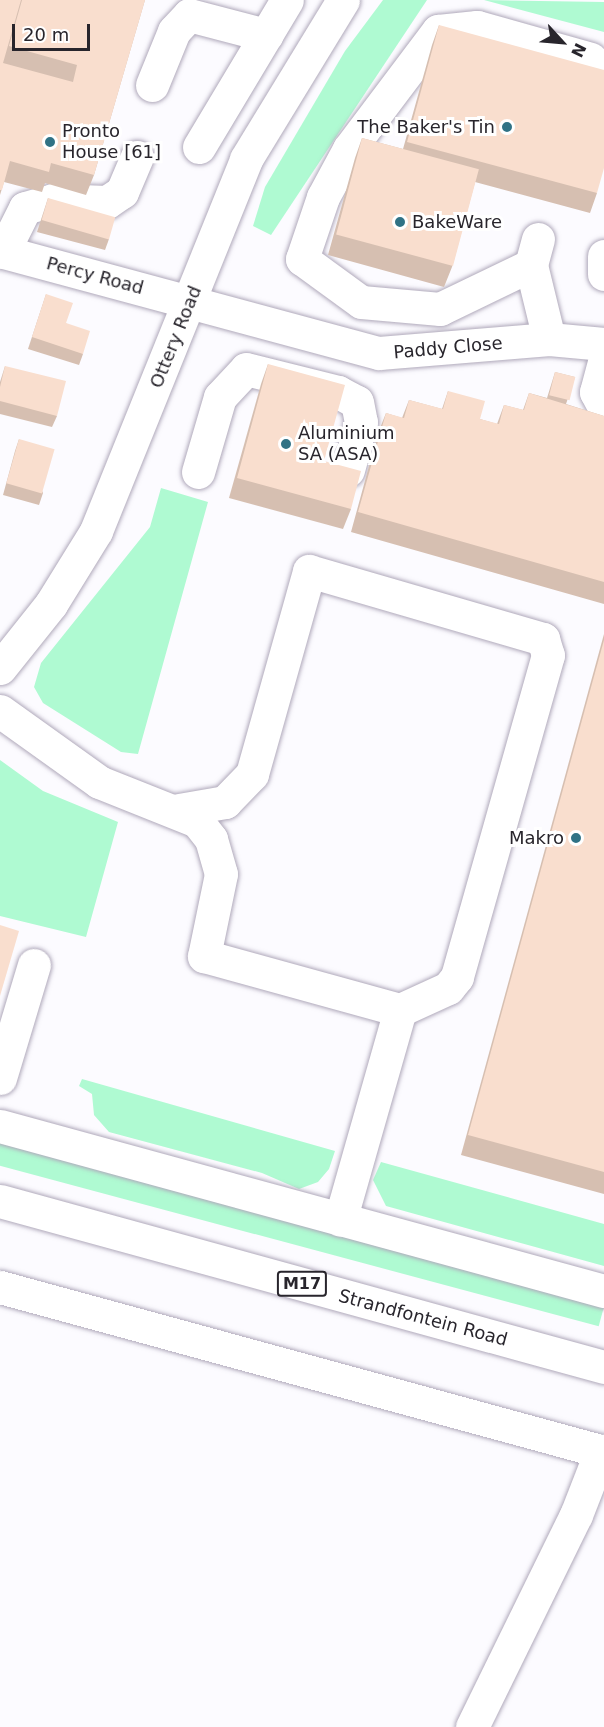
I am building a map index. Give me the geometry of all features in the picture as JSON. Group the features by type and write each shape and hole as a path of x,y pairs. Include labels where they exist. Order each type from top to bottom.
{"street":[{"path":"199,147 287,0"},
{"name":"Ottery Road","path":"0,668 51,604 96,531 246,159 343,0"},
{"path":"152,85 174,31 189,15 266,34"},
{"path":"549,339 534,252 440,309 361,302 302,259 323,197 349,149 438,31 477,27 591,59"},
{"path":"1,251 25,208 37,201 107,202 122,192 137,157"},
{"name":"Percy Road","path":"1,251 189,304"},
{"path":"604,256 604,274"},
{"name":"Paddy Close","path":"189,304 351,348 404,354 549,339 604,344"},
{"path":"338,392 351,348"},
{"path":"604,362 596,392 604,407"},
{"path":"198,472 220,398 246,369 351,396 361,411 348,470"},
{"path":"0,711 99,782 178,810 197,821 219,857 221,893 204,956 400,1010 448,988 457,977 548,655 543,639 309,571 252,774 225,802 178,810"},
{"path":"0,1078 34,965"},
{"path":"340,1220 400,1010"},
{"path":"0,1126 604,1291"},
{"name":"Strandfontein Road","path":"0,1201 604,1367"},
{"path":"0,1287 603,1451 576,1515 472,1727"}],"green space":[{"path":"383,0 427,0 271,235 253,226 265,187 345,51"},
{"path":"484,0 604,2 604,32"},
{"path":"161,488 208,502 138,754 121,752 43,703 34,687 41,663 150,527"},
{"path":"0,760 43,791 118,822 86,937 0,916"},
{"path":"82,1079 335,1151 329,1169 318,1182 299,1189 262,1173 109,1132 94,1115 92,1094 79,1086"},
{"path":"0,1142 604,1304 599,1326 0,1166"},
{"path":"381,1162 604,1224 604,1266 386,1206 373,1180"}],"building":[{"path":"0,0 21,0 3,63 73,82 77,65 9,46 22,0 145,0 94,175 51,163 49,172 10,161 2,190 0,190"},
{"name":"The Baker's Tin","path":"439,25 604,70 604,168 597,193 407,142"},
{"name":"BakeWare","path":"362,138 479,169 453,266 336,235"},
{"path":"48,198 115,217 109,239 42,220"},
{"path":"46,294 73,303 66,323 90,331 83,354 32,337"},
{"name":"Aluminium SA (ASA)","path":"268,364 345,385 324,461 361,471 351,509 237,478"},
{"path":"5,366 66,381 57,416 0,401 0,387"},
{"path":"555,372 575,377 570,400 549,395"},
{"path":"448,391 485,401 480,419 499,424 504,405 524,410 529,393 604,416 604,582 358,512 386,413 404,418 409,400 443,409"},
{"path":"19,439 55,449 42,493 6,483"},
{"name":"Makro","path":"604,640 604,1172 468,1135"},
{"path":"0,925 19,931 0,996"}],"place":[{"name":"The Baker's Tin","path":"507,127"},
{"name":"Pronto House [61]","path":"50,142"},
{"name":"BakeWare","path":"400,222"},
{"name":"Aluminium SA (ASA)","path":"286,444"},
{"name":"Makro","path":"576,838"}]}
